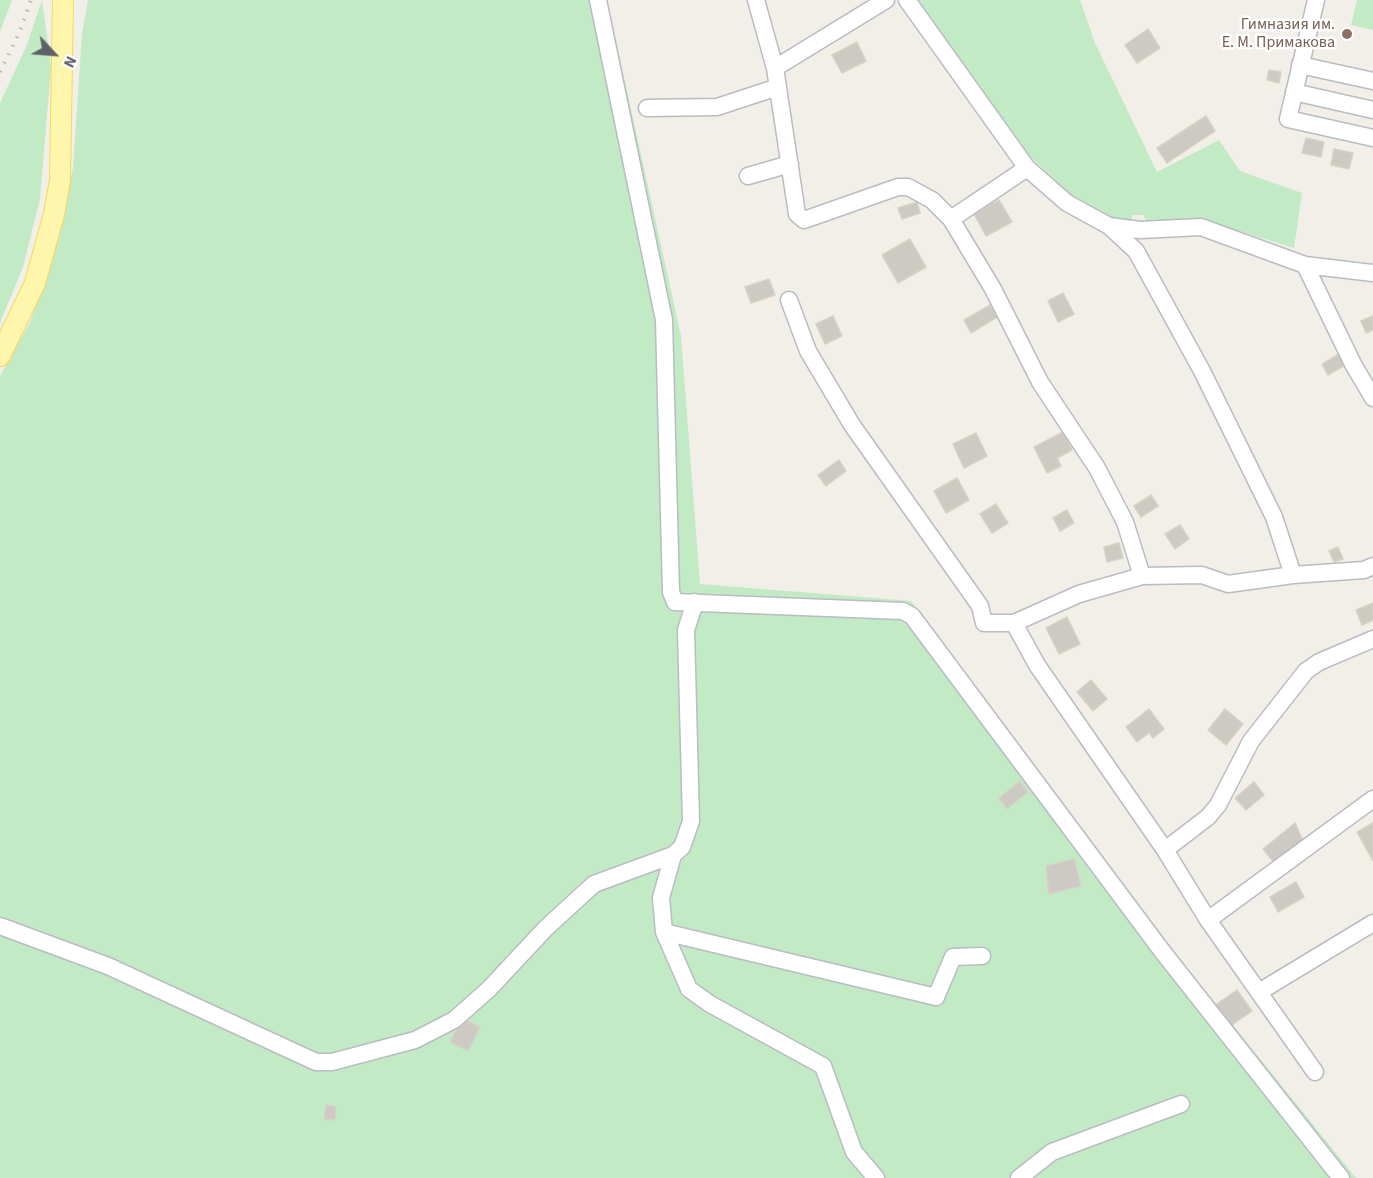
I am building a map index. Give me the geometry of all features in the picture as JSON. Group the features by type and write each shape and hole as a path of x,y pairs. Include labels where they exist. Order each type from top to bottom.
{"main road":[{"path":"0,356 35,283 54,214 60,180 63,0"}],"street":[{"path":"598,0 664,320 671,592 675,602 903,611 912,616 1162,951 1341,1178"},
{"path":"756,0 775,68 797,214 804,220 898,187 920,193 951,219 993,289 1040,382 1097,468 1125,522 1142,576"},
{"path":"775,68 886,0"},
{"path":"907,0 1027,168 1066,203 1109,226 1136,251 1202,371 1274,517 1293,575"},
{"path":"1316,0 1288,119 1373,138"},
{"path":"1300,64 1373,81"},
{"path":"647,108 717,107 778,87"},
{"path":"1294,92 1373,110"},
{"path":"748,176 790,164"},
{"path":"951,219 1027,168"},
{"path":"1109,226 1140,230 1201,227 1305,265 1373,273"},
{"path":"1305,265 1353,364 1373,398"},
{"path":"789,300 808,351 852,425 980,606 984,623 1014,623 1079,594 1142,576 1202,575 1228,584 1293,575 1364,570 1373,566"},
{"path":"0,926 108,966 316,1062 332,1062 414,1040 454,1020 489,989 546,928 594,885 673,855 682,847 691,821 686,630 695,602"},
{"path":"1014,623 1037,665 1165,850 1208,920 1315,1072"},
{"path":"1165,850 1208,817 1218,805 1251,741 1306,671 1319,662 1373,639"},
{"path":"1208,920 1373,799"},
{"path":"673,855 661,898 664,932 689,989 710,1004 823,1066 854,1152 876,1178"},
{"path":"1259,992 1373,923"},
{"path":"664,932 936,998 954,957 982,956"},
{"path":"1018,1178 1053,1152 1181,1104"}],"green space":[{"path":"0,0 12,0 0,32"},
{"path":"42,0 51,67 40,199 23,267 0,323 0,103 26,47"},
{"path":"88,0 607,0 681,336 700,584 911,601 1183,963 1356,1178 0,1178 0,376 30,322 47,276 73,168 82,34"},
{"path":"915,0 1080,0 1095,43 1157,172 1219,140 1240,171 1302,193 1294,248 1197,218 1147,221 1143,215 1132,215 1132,221 1110,221 1079,202 1024,151"},
{"path":"1357,0 1373,0 1373,30 1351,25"}],"building":[{"path":"1148,29 1160,48 1137,63 1125,45"},
{"path":"857,42 866,61 842,73 832,55"},
{"path":"1269,70 1281,72 1279,83 1267,80"},
{"path":"1206,116 1215,131 1167,163 1157,148"},
{"path":"1306,138 1324,142 1321,157 1302,153"},
{"path":"1334,149 1353,153 1349,169 1331,165"},
{"path":"999,200 1012,222 986,236 974,214"},
{"path":"917,202 920,213 902,219 898,208"},
{"path":"910,239 926,267 898,283 882,255"},
{"path":"769,279 775,295 751,303 745,287"},
{"path":"1063,293 1074,314 1058,322 1048,301"},
{"path":"990,305 997,317 971,333 964,320"},
{"path":"833,316 842,336 825,344 816,324"},
{"path":"1373,316 1373,330 1366,333 1361,321"},
{"path":"1341,353 1347,364 1328,375 1322,364"},
{"path":"1063,432 1072,450 1057,458 1061,466 1047,473 1034,447"},
{"path":"976,433 987,456 964,468 953,444"},
{"path":"839,460 846,471 826,486 818,475"},
{"path":"957,478 969,500 946,513 934,491"},
{"path":"1151,495 1158,506 1141,517 1134,506"},
{"path":"996,504 1008,523 992,533 980,514"},
{"path":"1067,510 1074,523 1060,531 1053,518"},
{"path":"1180,525 1189,539 1175,549 1165,534"},
{"path":"1119,543 1123,558 1107,562 1104,547"},
{"path":"1338,547 1343,559 1334,562 1329,551"},
{"path":"1373,603 1373,620 1362,625 1356,610"},
{"path":"1067,617 1080,644 1059,654 1046,628"},
{"path":"1091,680 1107,699 1093,711 1077,692"},
{"path":"1149,709 1164,729 1153,738 1149,733 1137,742 1126,727"},
{"path":"1225,709 1243,724 1226,745 1208,730"},
{"path":"1020,781 1028,792 1007,809 999,798"},
{"path":"1254,782 1264,795 1246,810 1235,798"},
{"path":"1295,823 1304,843 1276,865 1263,849"},
{"path":"1373,823 1373,861 1357,832"},
{"path":"1074,859 1081,886 1049,894 1046,866"},
{"path":"1296,882 1304,897 1278,912 1270,897"},
{"path":"1237,990 1252,1011 1229,1027 1214,1006"},
{"path":"462,1018 480,1027 468,1051 450,1042"},
{"path":"326,1105 336,1107 335,1120 324,1119"}],"railway":[{"path":"0,72 20,31 31,0"}],"place":[{"name":"Гимназия им. Е. М. Примакова","path":"1347,34"}]}
